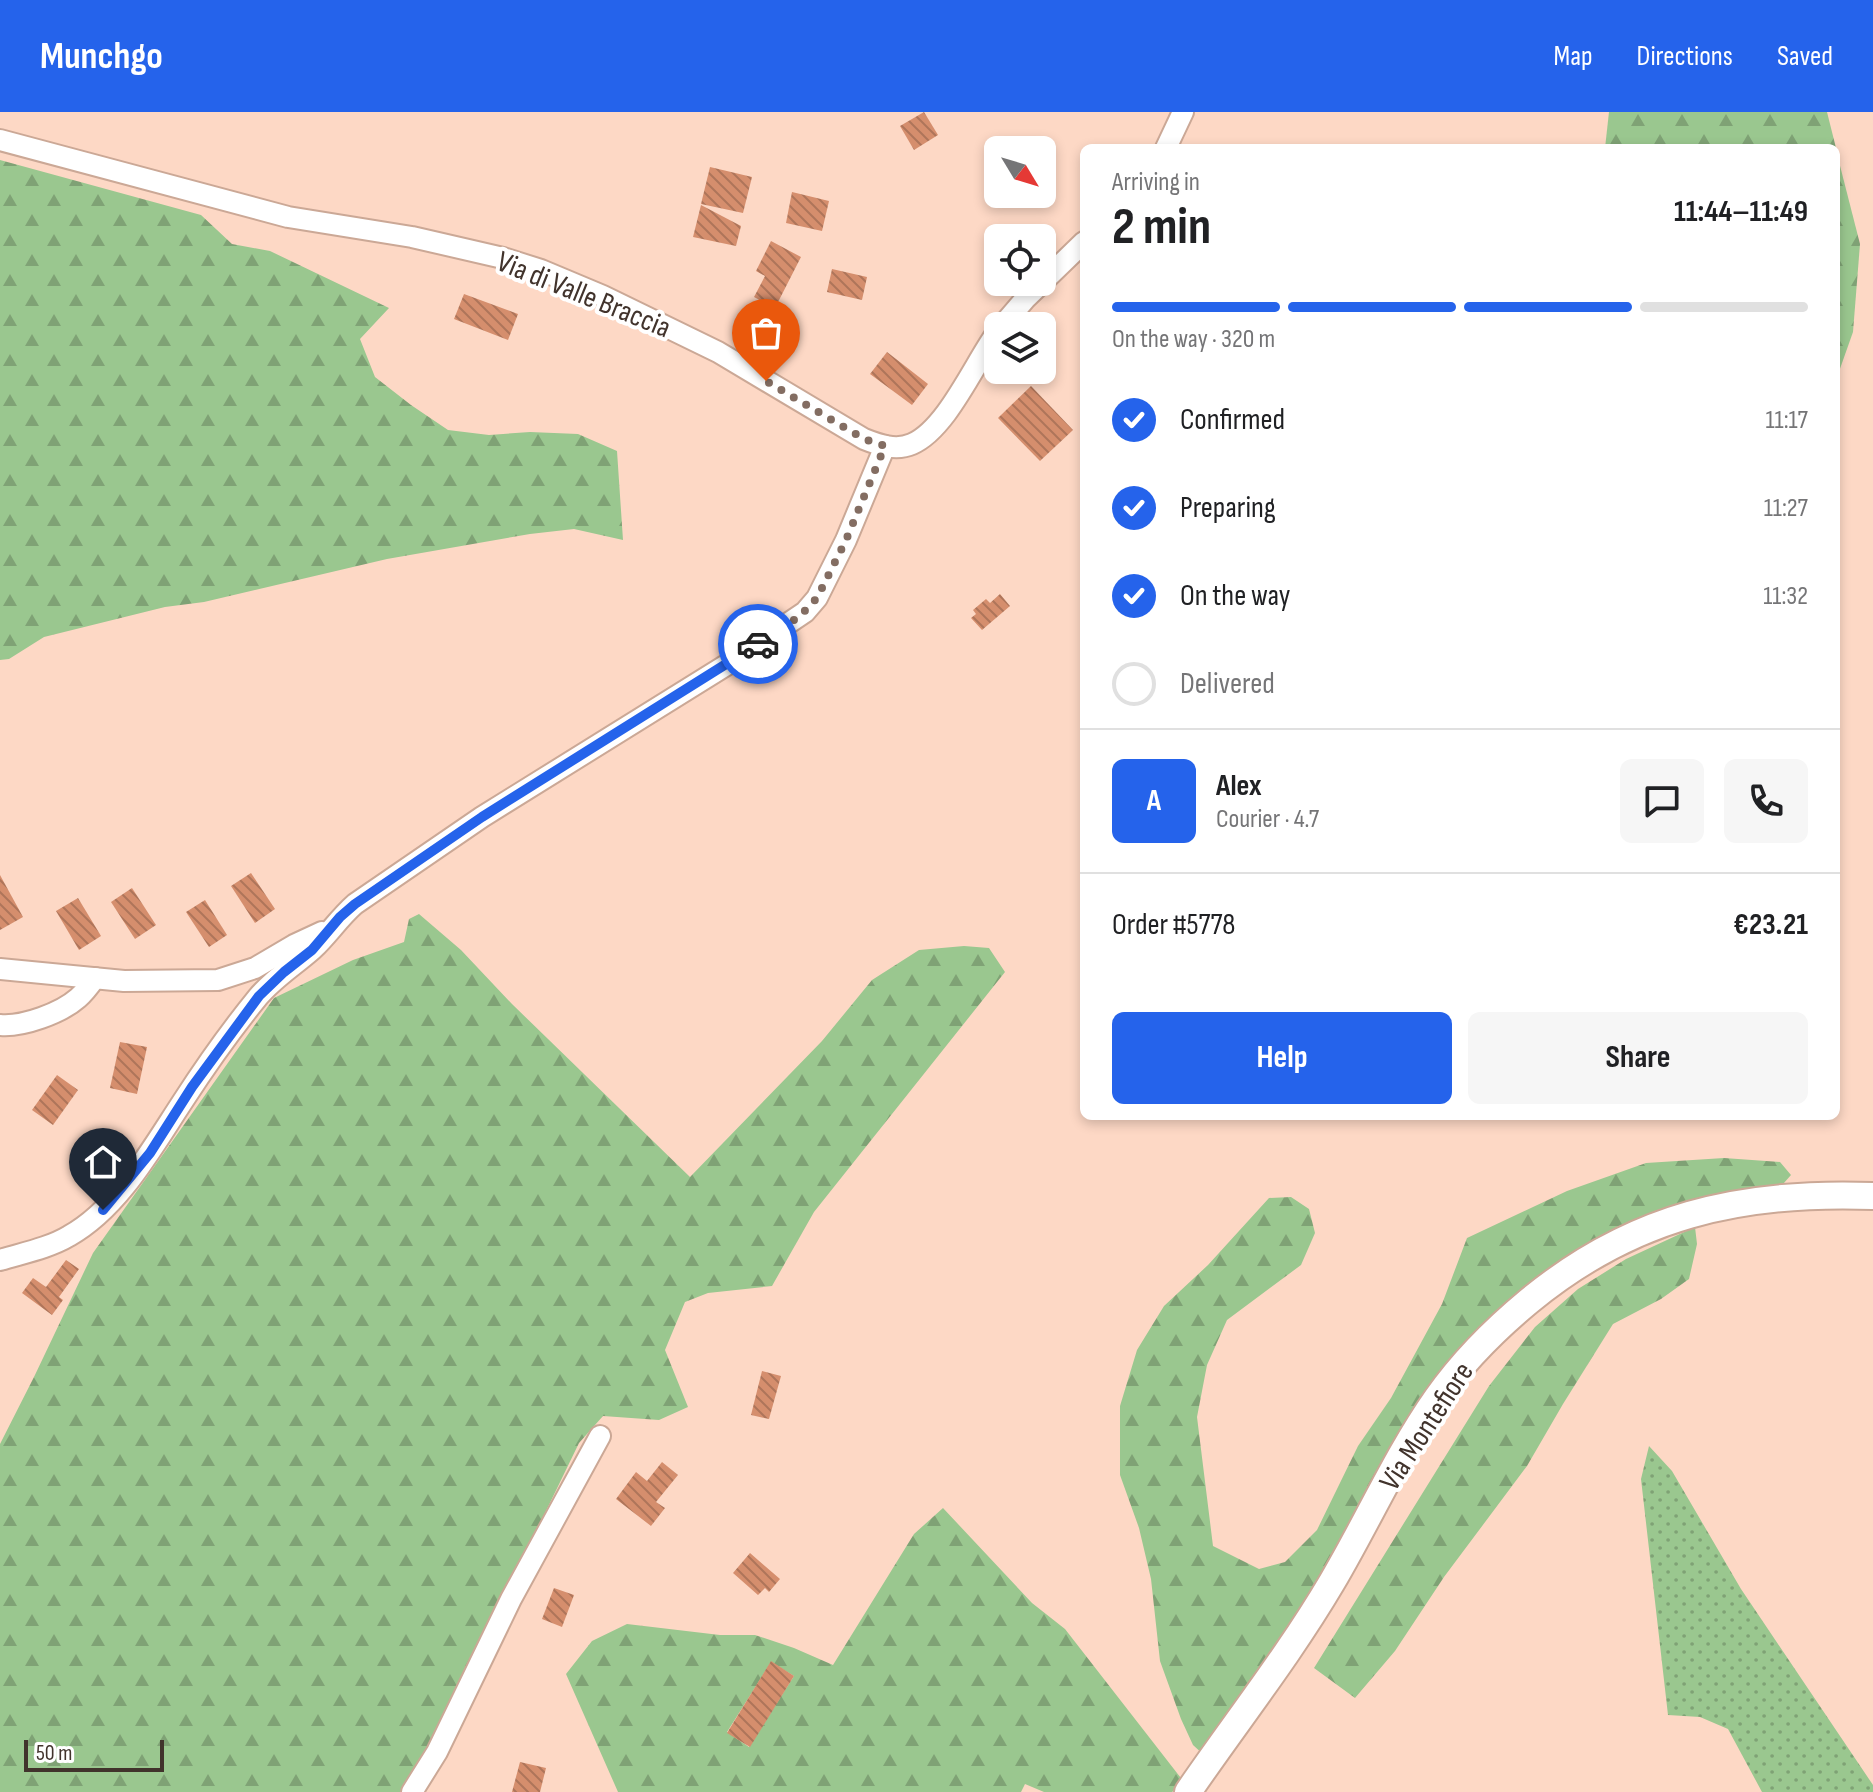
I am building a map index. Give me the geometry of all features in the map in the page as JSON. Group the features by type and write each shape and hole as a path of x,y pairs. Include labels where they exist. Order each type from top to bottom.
{"main road":[{"name":"Via Montefiore","path":"1188,1792 1320,1601 1438,1397 1477,1349 1518,1310 1563,1274 1592,1256 1647,1228 1678,1217 1788,1196 1873,1196"}],"street":[{"path":"1168,144 1183,112"},
{"name":"Via di Valle Braccia","path":"0,140 288,217 412,237 541,270 603,296 718,352 864,439 885,446"},
{"path":"1014,312 1080,246"},
{"path":"0,1260 62,1240 89,1223 109,1204 150,1153 192,1087 259,996 312,950 355,904 482,817 728,664 805,612 817,598 846,540 885,446 903,447 928,433 953,403 984,350"},
{"path":"0,969 124,981 226,979 255,968 302,941 329,930"},
{"path":"0,1025 29,1022 67,1006 83,994 95,978"},
{"path":"412,1792 437,1752 511,1599 600,1436"}],"green space":[{"path":"1609,112 1827,112 1835,144 1605,144"},
{"path":"0,160 201,215 232,244 270,251 389,308 360,339 375,377 448,430 489,435 530,432 578,434 617,451 623,540 574,529 387,559 204,602 165,607 44,637 9,659 0,660"},
{"path":"1840,166 1860,244 1853,332 1840,369"},
{"path":"419,914 461,950 512,1004 690,1177 822,1041 872,980 919,950 964,946 989,948 1005,972 814,1212 772,1286 708,1293 685,1302 665,1350 688,1407 659,1420 603,1416 579,1443 448,1713 404,1792 0,1792 0,1444 93,1253 274,998 353,960 404,942 409,919"},
{"path":"1724,1158 1780,1162 1791,1175 1776,1192 1697,1204 1513,1303 1320,1582 1205,1756 1193,1745 1160,1661 1151,1579 1139,1528 1120,1475 1120,1406 1137,1350 1164,1306 1208,1265 1269,1198 1291,1197 1309,1209 1315,1233 1301,1265 1227,1320 1207,1365 1197,1417 1213,1546 1259,1569 1285,1562 1317,1530 1358,1446 1391,1398 1442,1304 1467,1238 1567,1191 1646,1163"},
{"path":"1695,1227 1697,1244 1689,1279 1661,1299 1613,1324 1527,1466 1444,1577 1395,1651 1355,1698 1314,1668 1489,1386 1535,1327 1578,1289 1626,1259"},
{"path":"1649,1446 1672,1471 1741,1589 1873,1785 1873,1792 1762,1792 1728,1729 1700,1717 1668,1715 1641,1479"},
{"path":"943,1508 1032,1603 1065,1629 1184,1782 1172,1792 1044,1792 1025,1784 1021,1792 618,1792 566,1674 592,1641 627,1624 720,1635 755,1635 833,1665 914,1534","holes":["771,1662 794,1676 749,1747 727,1732"]}],"building":[{"path":"924,112 938,135 914,150 900,126"},
{"path":"710,167 752,177 743,213 701,204"},
{"path":"792,192 829,201 822,231 786,223"},
{"path":"701,205 741,226 736,246 693,237"},
{"path":"771,241 801,257 775,308 754,297 765,276 756,271"},
{"path":"832,269 867,277 862,300 827,292"},
{"path":"464,294 518,314 508,340 454,319"},
{"path":"887,352 928,384 912,405 870,374"},
{"path":"1031,386 1073,430 1040,461 998,418"},
{"path":"1000,594 1010,606 982,630 971,618 976,614 973,610 986,599 990,603"},
{"path":"251,873 275,909 255,923 231,886"},
{"path":"0,875 23,917 0,930"},
{"path":"132,888 156,925 135,939 111,902"},
{"path":"78,898 101,936 79,950 56,911"},
{"path":"205,900 227,935 209,947 186,912"},
{"path":"120,1042 147,1047 137,1094 110,1088"},
{"path":"57,1075 78,1090 53,1125 32,1110"},
{"path":"66,1260 79,1269 59,1297 63,1300 52,1315 22,1293 33,1278 46,1287"},
{"path":"762,1371 781,1376 769,1419 751,1415"},
{"path":"662,1462 678,1475 656,1502 665,1508 651,1526 616,1499 636,1472 647,1481"},
{"path":"750,1553 780,1579 769,1592 765,1588 758,1595 733,1573"},
{"path":"554,1588 574,1595 562,1627 542,1619"},
{"path":"771,1661 794,1676 750,1747 727,1733"},
{"path":"520,1762 546,1768 540,1792 512,1792"}],"way so far":[{"path":"758,644 800,616 817,598 846,540 885,446 864,439 766,381"}],"route":[{"path":"103,1210 150,1153 192,1087 259,996 312,950 355,904 482,817 758,644"}]}
